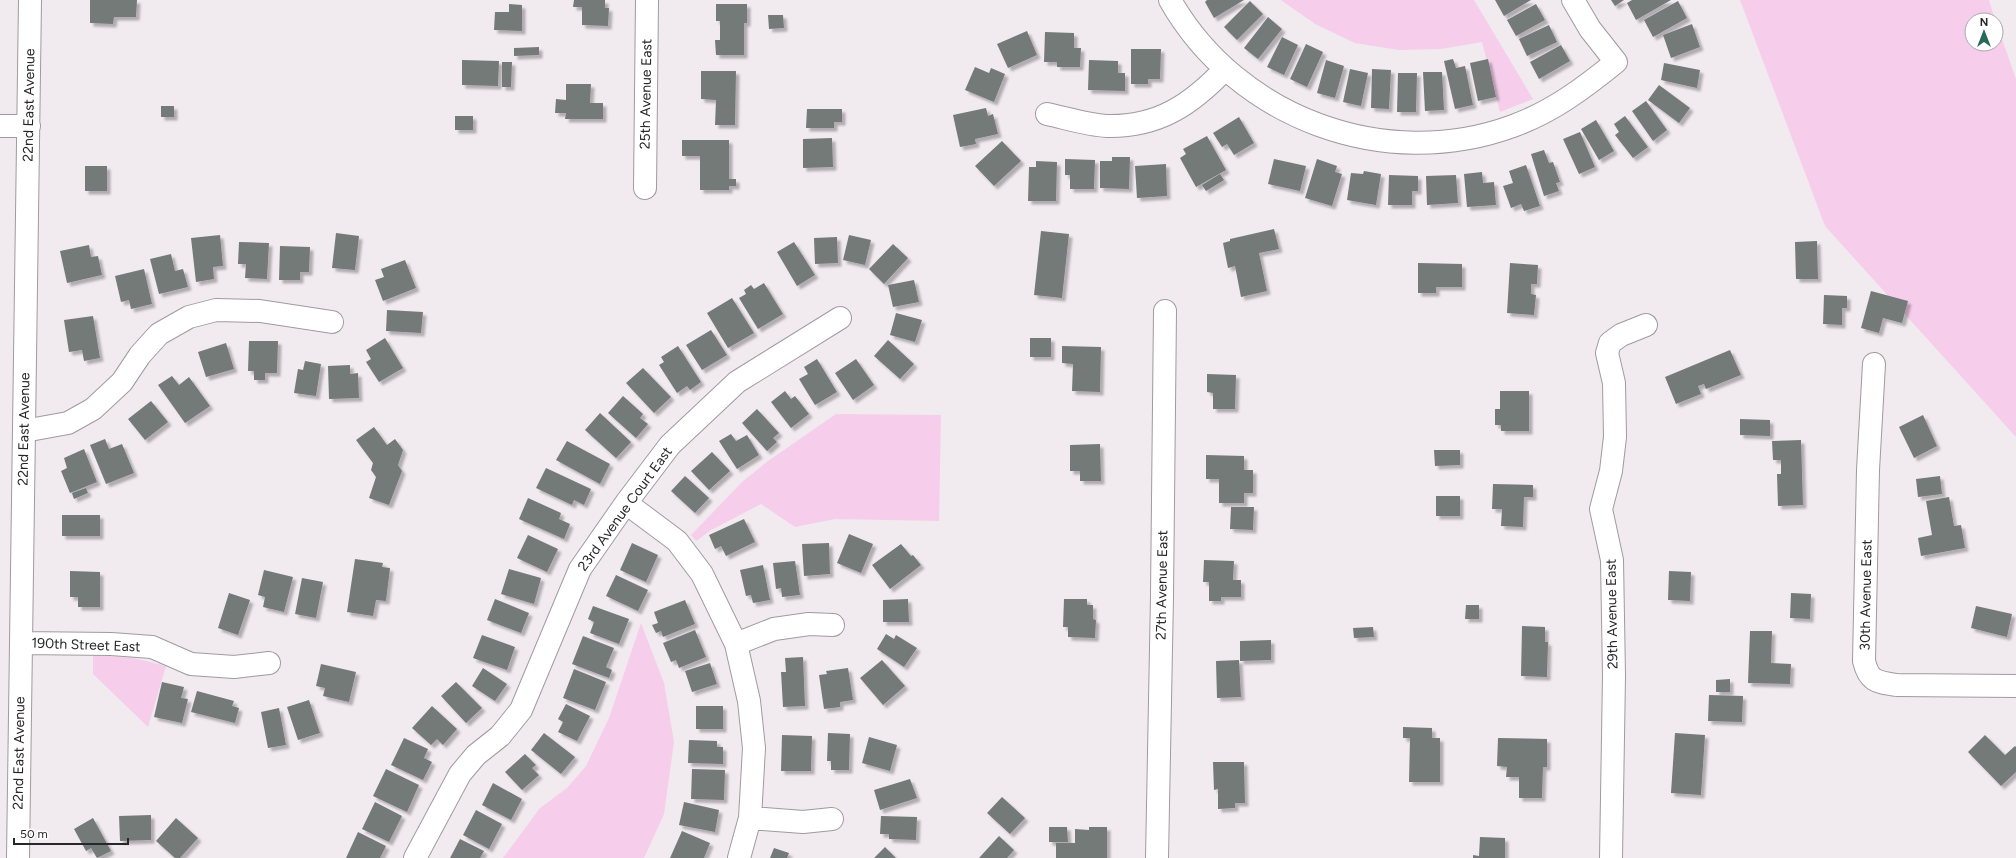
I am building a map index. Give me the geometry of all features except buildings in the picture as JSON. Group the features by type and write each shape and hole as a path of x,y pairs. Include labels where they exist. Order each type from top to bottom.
{"street":[{"name":"22nd East Avenue","path":"18,858 30,0"},
{"name":"25th Avenue East","path":"644,188 647,0"},
{"path":"1170,0 1195,37 1225,69 1270,103 1296,117 1324,128 1360,138 1411,143 1441,142 1475,137 1513,126 1562,103 1587,86 1616,62 1590,29 1573,0"},
{"path":"1047,114 1087,124 1106,126 1128,125 1150,121 1172,112 1189,102 1204,91 1225,69"},
{"path":"0,126 29,126"},
{"path":"24,431 68,423 93,409 122,382 140,355 159,334 189,317 216,310 260,311 332,322"},
{"name":"27th Avenue East","path":"1157,858 1162,604 1165,311"},
{"name":"23rd Avenue Court East","path":"415,858 460,774 476,755 500,736 521,710 580,569 626,502 670,445 737,382 840,318"},
{"name":"29th Avenue East","path":"1611,858 1614,676 1612,560 1600,509 1611,471 1615,437 1614,383 1607,353 1610,343 1621,335 1646,325"},
{"name":"30th Avenue East","path":"1874,364 1868,486 1864,661 1867,672 1872,678 1882,683 1897,685 2016,686"},
{"path":"626,502 676,540 702,574 736,644 749,701 754,748 750,818 738,858"},
{"path":"736,644 774,629 809,624 833,625"},
{"name":"190th Street East","path":"21,643 111,644 152,647 191,664 234,667 268,663"},
{"path":"750,818 802,822 832,819"}],"shaded area":[{"path":"1281,0 1474,0 1533,99 1500,112 1482,42 1441,49 1399,50 1355,43 1315,24"},
{"path":"1740,0 1989,0 1993,12 1964,12 1964,52 2004,52 2004,45 2016,79 2016,437 1825,226"},
{"path":"836,414 941,415 939,521 835,519 795,527 761,504 711,530 696,541 691,535 742,482 768,461"},
{"path":"641,623 664,683 674,742 664,814 644,858 503,858 540,808 567,788 586,766 609,718"},
{"path":"93,655 134,658 166,666 148,727 93,674"}]}
